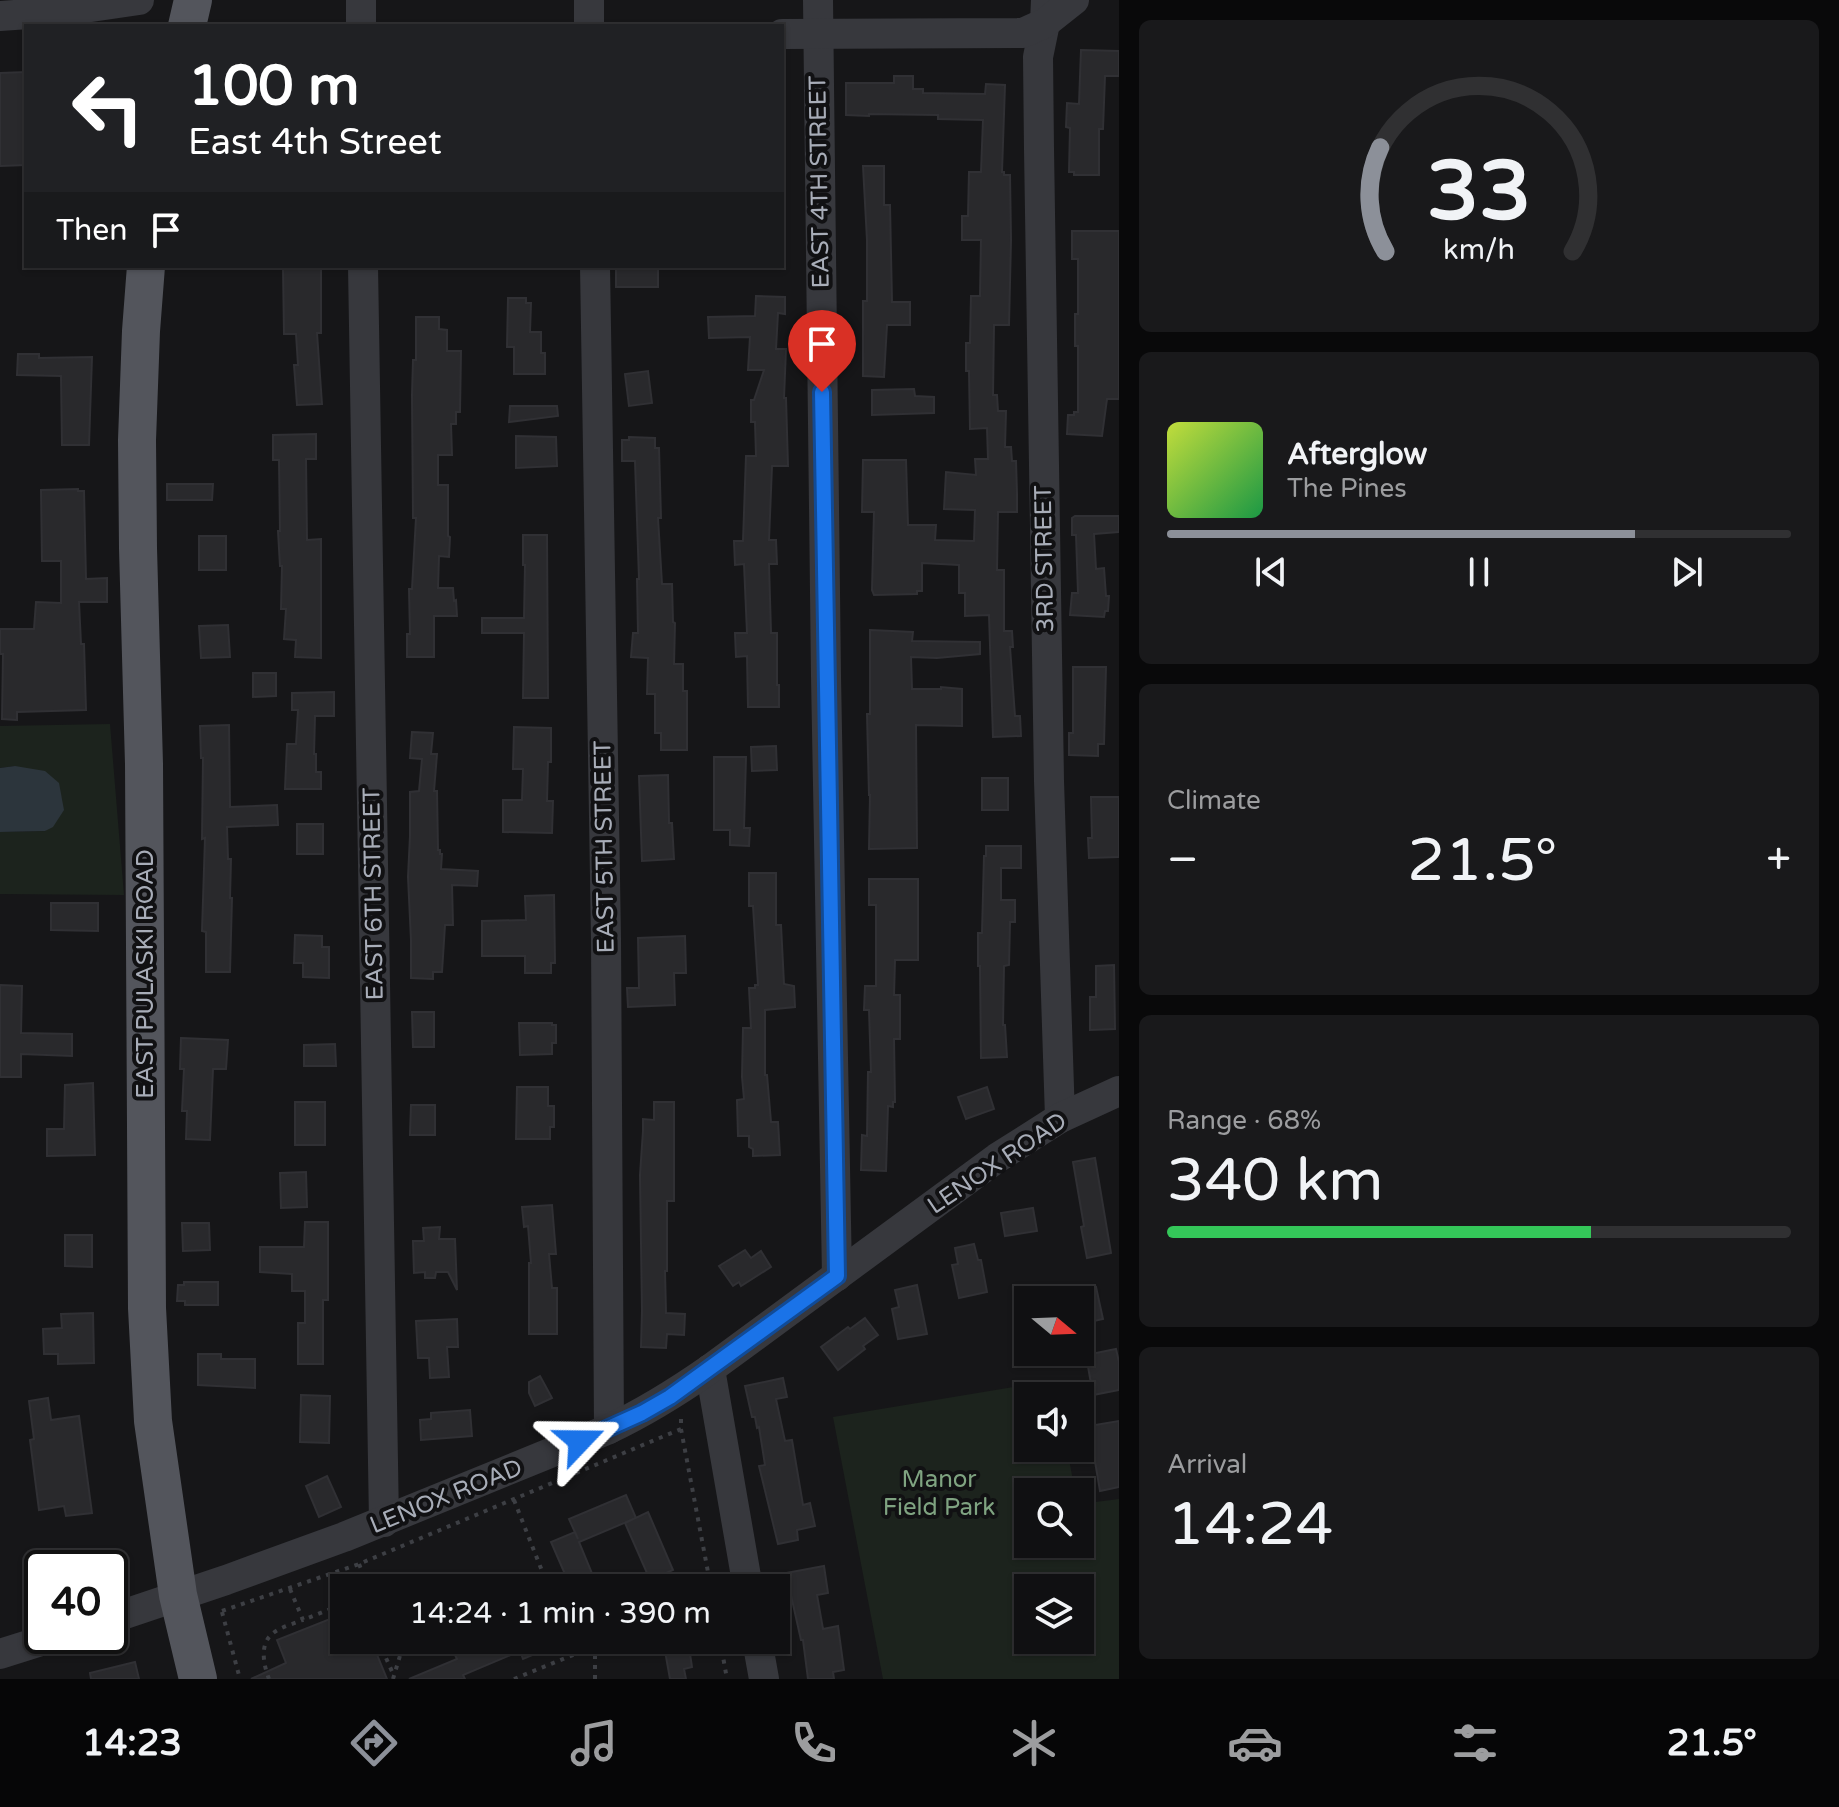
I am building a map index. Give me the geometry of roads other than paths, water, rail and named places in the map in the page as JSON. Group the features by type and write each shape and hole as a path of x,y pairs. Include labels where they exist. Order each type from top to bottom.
{"main road":[{"path":"187,24 193,0"},
{"name":"EAST PULASKI ROAD","path":"146,268 137,455 144,780 147,1308 153,1421 178,1595 198,1679"}],"street":[{"path":"0,19 139,0"},
{"path":"361,0 361,24"},
{"path":"589,0 589,24"},
{"name":"EAST 4TH STREET","path":"818,0 837,1276"},
{"path":"784,34 1023,33 1045,12 1074,0"},
{"name":"3RD STREET","path":"1045,12 1038,57 1044,571 1060,1118"},
{"path":"0,19 24,26"},
{"name":"EAST 6TH STREET","path":"363,268 384,1522"},
{"name":"EAST 5TH STREET","path":"595,268 607,985 609,1429"},
{"name":"LENOX ROAD","path":"128,1613 384,1522 642,1413 710,1369 997,1158 1060,1118 1119,1091"},
{"path":"710,1369 746,1574"},
{"path":"0,1654 24,1646"},
{"path":"760,1654 764,1679"}],"park label":[{"name":"Manor Field Park","path":"939,1493"}]}
